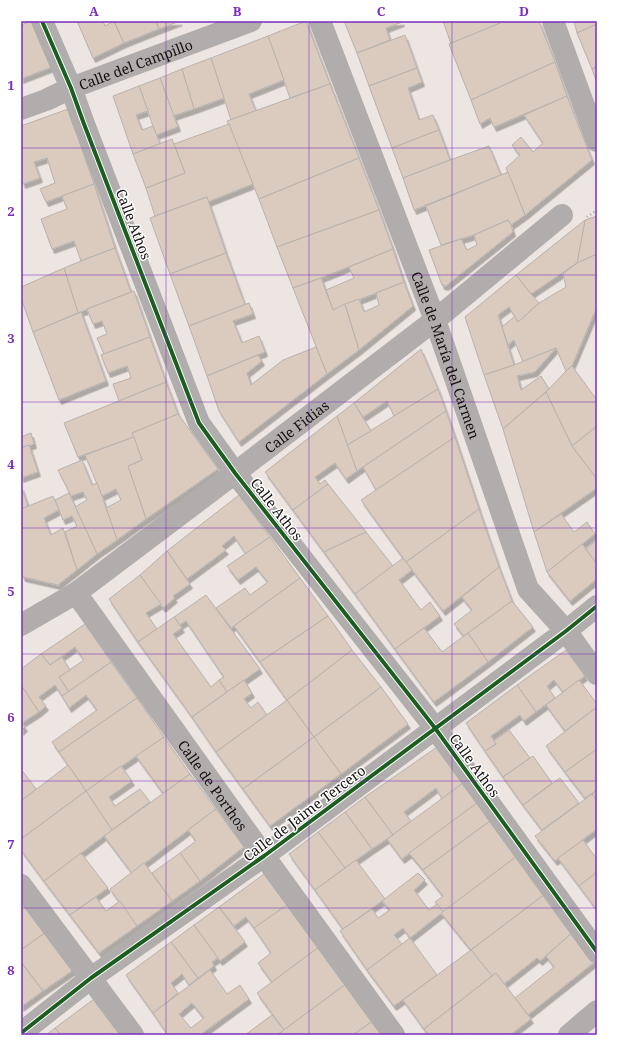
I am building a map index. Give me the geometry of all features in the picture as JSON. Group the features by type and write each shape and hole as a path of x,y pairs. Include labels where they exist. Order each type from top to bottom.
{"street":[{"name":"Calle Athos","path":"42,21 71,88 199,423 235,473 435,728 597,952"},
{"name":"Calle del Campillo","path":"21,109 46,100 71,88 252,21"},
{"name":"Calle de María del Carmen","path":"320,21 435,320 528,589 566,631 597,674"},
{"path":"553,21 597,141"},
{"name":"Calle Fidias","path":"21,624 76,593 235,473 435,320 562,215"},
{"name":"Calle de Porthos","path":"76,593 394,1035"},
{"name":"Calle de Jaime Tercero","path":"21,1033 91,978 264,856 566,631 597,606"},
{"path":"21,886 133,1035"},
{"path":"569,1035 597,1011"}],"building":[{"path":"33,21 52,67 21,79 21,25"},
{"path":"77,21 103,21 105,26 114,21 124,43 93,58"},
{"path":"114,21 156,21 159,29 124,43"},
{"path":"156,21 180,21 159,29"},
{"path":"306,21 330,84 290,98 268,36"},
{"path":"344,21 402,22 386,28 390,40 357,53"},
{"path":"443,21 505,21 451,44"},
{"path":"505,21 539,21 555,62 471,100 449,44"},
{"path":"574,21 597,21 597,24 577,33"},
{"path":"597,24 597,67 592,69 577,33"},
{"path":"405,35 417,68 369,86 357,53"},
{"path":"268,36 284,80 249,94 256,111 231,120 211,58"},
{"path":"211,58 224,98 194,109 182,69"},
{"path":"555,62 567,96 494,127 490,118 480,124 471,100"},
{"path":"597,67 597,83 592,69"},
{"path":"417,68 422,82 408,88 419,120 433,115 439,130 392,148 369,86"},
{"path":"182,69 194,109 173,116 160,78"},
{"path":"160,78 178,127 156,135 139,86"},
{"path":"330,84 359,158 259,199 227,121"},
{"path":"139,86 148,111 136,115 142,130 153,126 160,144 133,154 113,96"},
{"path":"567,96 592,160 525,215 506,168 520,155 512,145 521,137 533,152 543,143 524,115"},
{"path":"68,109 94,184 46,202 40,189 55,183 47,158 34,162 40,178 23,184 21,177 21,126"},
{"path":"229,124 253,184 208,202 207,197 155,216 146,188 185,173 174,144"},
{"path":"439,130 450,160 403,178 392,148"},
{"path":"172,139 185,173 146,188 133,154"},
{"path":"489,146 501,175 414,210 403,178"},
{"path":"359,158 379,210 277,247 259,199"},
{"path":"508,172 525,215 511,225 508,220 474,235 441,245 426,206"},
{"path":"94,184 115,248 81,261 74,241 52,249 41,219 67,209 62,196"},
{"path":"207,197 226,253 170,274 150,218"},
{"path":"379,210 393,249 293,288 277,247"},
{"path":"597,216 597,254 577,263 585,220"},
{"path":"508,220 513,232 446,286 442,285 429,250 461,239 467,250 477,245 474,235"},
{"path":"585,220 577,263 531,294 516,275"},
{"path":"115,248 131,292 78,313 64,268"},
{"path":"393,249 404,282 333,310 326,290 354,278 349,267"},
{"path":"226,253 245,305 189,326 170,274"},
{"path":"597,254 597,307 572,366 566,371 556,348 523,362 514,340 508,345 502,327 515,316 518,322 539,303 566,287 563,274 577,263"},
{"path":"64,268 78,313 33,332 21,298 21,287"},
{"path":"516,275 539,303 518,322 509,307 498,315 514,365 484,375 465,317"},
{"path":"321,278 333,310 345,304 359,350 327,374 293,288"},
{"path":"404,282 413,306 359,350 345,304 359,299 364,312 379,305 376,293"},
{"path":"134,291 150,337 104,354 97,338 107,334 102,321 93,324 87,309"},
{"path":"249,303 253,314 233,321 242,343 259,336 265,352 207,376 189,326"},
{"path":"81,312 106,381 59,400 33,332"},
{"path":"150,337 166,382 119,401 113,384 131,378 127,366 108,373 101,355"},
{"path":"316,347 327,374 239,442 219,411 207,376 258,355 262,361 247,373 251,385 283,360"},
{"path":"556,348 535,372 517,376 521,390 541,376 549,389 503,429 484,375"},
{"path":"421,349 438,389 394,416 387,401 363,417 354,403"},
{"path":"572,366 597,400 597,426 572,446 546,392"},
{"path":"166,382 178,414 132,433 134,437 78,457 64,423"},
{"path":"438,389 446,411 357,471 347,445"},
{"path":"546,392 572,446 597,479 597,488 534,532 503,429"},
{"path":"354,403 371,431 347,445 337,416"},
{"path":"446,411 455,437 376,490 363,467"},
{"path":"178,414 218,469 146,519 128,466 142,460 132,433"},
{"path":"337,416 357,471 346,479 335,463 315,477 320,484 325,480 328,484 293,510 265,472"},
{"path":"597,426 597,479 572,446"},
{"path":"31,433 34,444 21,448 21,437"},
{"path":"134,437 142,460 128,466 146,519 117,540 106,508 121,500 116,489 102,496 85,455"},
{"path":"455,437 479,509 406,562 361,500"},
{"path":"29,445 38,472 21,478 21,448"},
{"path":"82,460 92,485 97,483 117,540 97,554 75,507 87,500 83,492 71,496 58,470"},
{"path":"328,484 366,532 324,552 293,510"},
{"path":"21,486 28,506 21,509"},
{"path":"69,493 97,554 77,570 65,532 77,526 72,516 63,520 55,500"},
{"path":"239,495 270,537 246,554 234,536 222,546 226,550 187,579 167,551"},
{"path":"53,496 59,510 44,518 51,535 63,528 77,570 58,585 23,577 21,572 21,509"},
{"path":"479,509 499,567 443,611 406,562"},
{"path":"561,514 574,532 587,522 595,534 547,572 534,532"},
{"path":"366,532 393,566 355,594 324,552"},
{"path":"270,537 300,578 231,628 216,608 245,588 250,595 268,582 256,567 238,580 227,566"},
{"path":"597,540 597,564 586,549"},
{"path":"582,544 597,564 597,579 570,601 547,572"},
{"path":"167,551 190,584 173,596 175,598 163,608 140,575"},
{"path":"403,558 412,570 399,580 421,610 430,602 440,616 395,649 355,594"},
{"path":"499,567 512,601 464,636 454,624 472,610 462,597"},
{"path":"140,575 161,604 146,613 157,629 138,642 109,599"},
{"path":"300,578 328,616 260,662 234,626"},
{"path":"206,595 260,669 227,692 219,680 224,677 186,621 180,625 174,617"},
{"path":"512,601 533,627 488,662 468,633"},
{"path":"328,616 352,650 287,700 260,662"},
{"path":"174,617 182,628 173,634 211,687 219,680 227,692 192,717 138,642"},
{"path":"85,624 111,662 69,692 59,677 84,660 75,647 50,665 41,654"},
{"path":"424,628 442,652 468,633 488,662 434,702 395,649"},
{"path":"352,650 381,687 314,737 287,700"},
{"path":"566,650 585,676 563,692 554,680 547,686 555,698 536,712 517,685"},
{"path":"41,654 50,665 62,657 70,670 59,677 69,692 62,696 55,685 39,697 46,706 39,712 21,685 21,669"},
{"path":"111,662 137,698 59,752 52,742 97,710 86,695 69,708 62,696"},
{"path":"244,680 252,693 244,699 251,708 258,702 267,715 216,752 192,717"},
{"path":"579,680 597,704 597,707 565,731 546,705"},
{"path":"21,685 39,712 22,723 25,727 21,731"},
{"path":"517,685 536,712 524,721 520,715 491,736 496,744 485,751 466,723"},
{"path":"381,687 408,724 341,774 314,737"},
{"path":"137,698 164,737 86,791 59,752"},
{"path":"287,700 314,737 243,789 216,752"},
{"path":"597,707 597,749 565,772 546,746"},
{"path":"509,730 530,758 503,777 485,751 496,744 494,741"},
{"path":"164,737 190,774 163,793 136,756"},
{"path":"314,737 341,774 270,826 243,789"},
{"path":"437,747 463,783 442,799 436,788 404,812 411,821 393,835 365,797"},
{"path":"597,749 597,790 585,798 565,772"},
{"path":"533,756 552,783 523,805 503,777"},
{"path":"68,765 86,791 21,839 21,801"},
{"path":"121,766 132,781 109,797 115,806 140,789 150,802 112,830 86,791"},
{"path":"21,769 36,789 21,801"},
{"path":"190,774 216,809 132,873 104,836"},
{"path":"560,778 579,803 542,830 523,805"},
{"path":"463,783 477,803 402,859 387,839"},
{"path":"597,790 597,801 592,794"},
{"path":"86,791 112,830 44,881 21,850 21,839"},
{"path":"592,794 597,801 597,829 555,861 535,836"},
{"path":"365,797 393,835 372,849 345,812"},
{"path":"477,803 490,821 423,870 409,853"},
{"path":"216,809 244,847 200,881 180,853 196,841 188,830"},
{"path":"345,812 372,849 345,868 318,832"},
{"path":"490,821 517,856 443,912 435,902 443,896 423,870"},
{"path":"318,832 345,868 315,890 289,854"},
{"path":"583,840 597,858 597,872 579,886 558,858"},
{"path":"81,853 108,888 70,915 44,881"},
{"path":"180,853 200,881 172,901 152,873"},
{"path":"517,856 545,894 471,950 441,913"},
{"path":"356,860 385,899 343,929 315,890"},
{"path":"144,863 172,901 137,926 110,889"},
{"path":"597,872 597,910 579,886"},
{"path":"418,873 425,880 414,890 429,910 437,904 443,912 410,938 403,928 394,935 402,944 367,970 340,931 372,909 378,918 390,910 382,901"},
{"path":"264,874 287,905 254,928 246,917 234,926 219,907"},
{"path":"545,894 574,931 540,961 537,958 504,984 496,973 492,976 471,950"},
{"path":"96,897 106,911 120,901 137,926 99,953 70,915"},
{"path":"21,898 46,932 21,950"},
{"path":"287,905 319,947 272,982 258,963 271,953 254,928"},
{"path":"219,907 245,942 220,961 194,925"},
{"path":"194,925 218,958 212,962 214,966 198,978 171,942"},
{"path":"574,931 596,961 528,1015 515,998 554,967 546,956"},
{"path":"46,932 75,969 43,991 21,962 21,950"},
{"path":"410,938 437,975 394,1006 367,970"},
{"path":"171,942 198,978 189,985 182,974 171,983 178,993 153,1013 126,975"},
{"path":"319,947 346,984 284,1030 257,993"},
{"path":"471,950 492,976 424,1029 403,1000"},
{"path":"23,965 43,991 21,1007 21,966"},
{"path":"210,970 227,994 240,985 249,999 200,1035 168,1035 153,1013","holes":["192,1003 204,1018 191,1028 179,1014"]},
{"path":"496,973 531,1019 510,1035 429,1035 424,1029"},
{"path":"346,984 374,1020 353,1035 277,1035"},
{"path":"94,999 122,1035 61,1035 55,1028"},
{"path":"272,1015 284,1030 277,1035 245,1035"},
{"path":"374,1020 385,1035 353,1035"},
{"path":"55,1028 61,1035 46,1035"}],"cycle path":[{"path":"42,21 71,88 199,423 235,473 435,728 597,952"},
{"path":"21,1033 91,978 264,856 566,631 597,606"}]}
